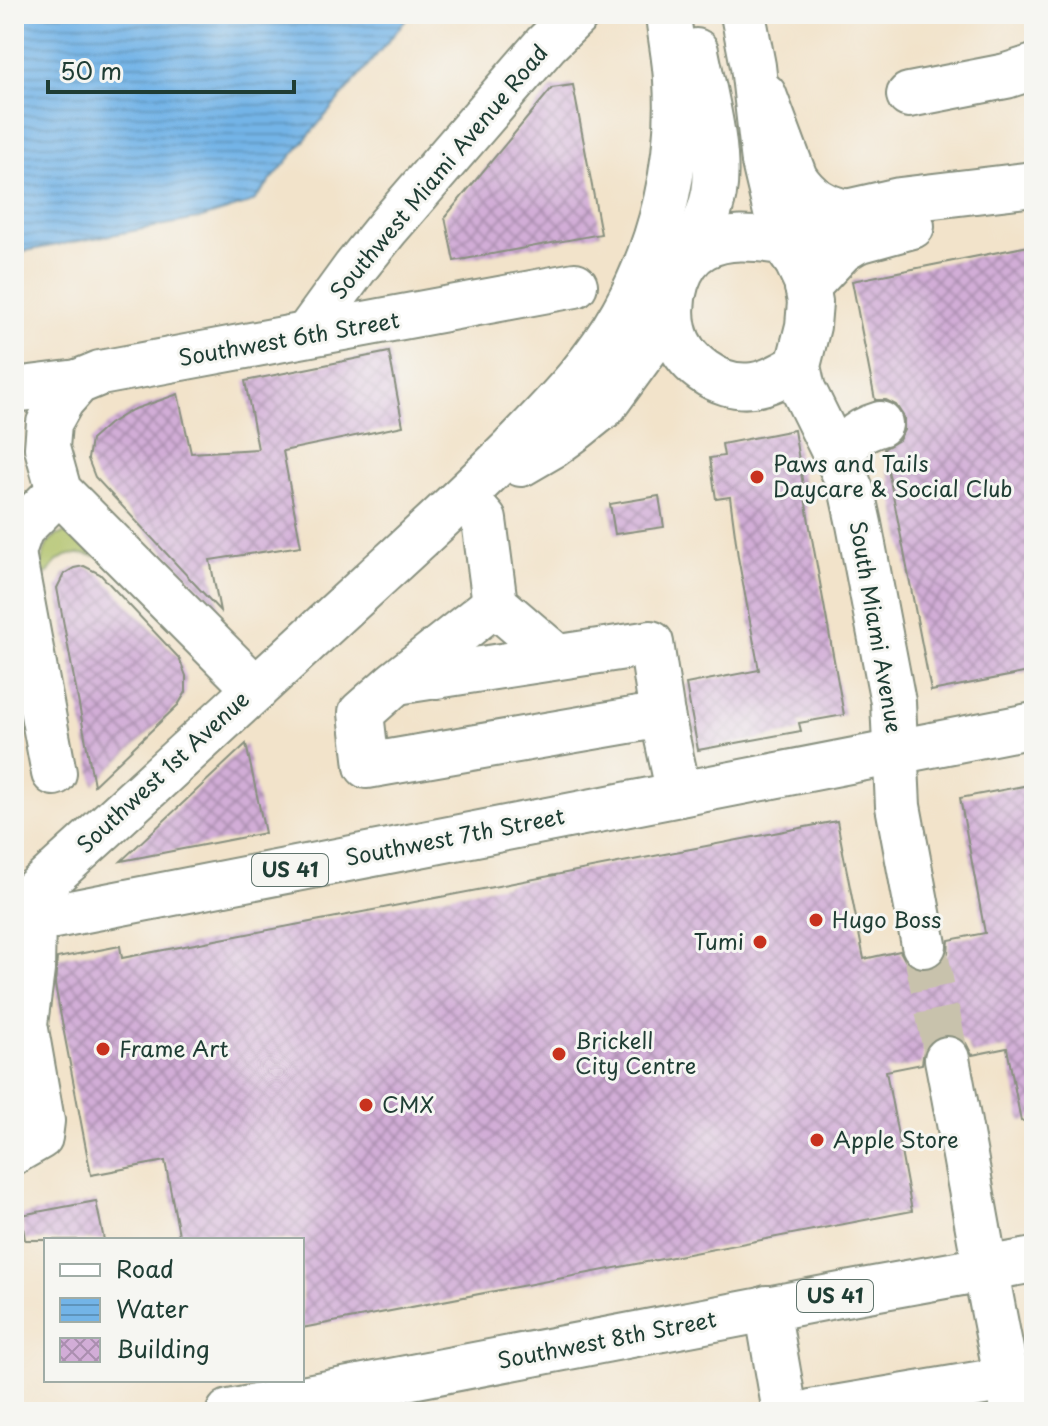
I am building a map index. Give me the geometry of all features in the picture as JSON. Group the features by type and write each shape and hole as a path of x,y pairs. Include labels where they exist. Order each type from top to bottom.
{"main road":[{"name":"Southwest Miami Avenue Road","path":"307,334 388,227 546,44 577,14"},
{"path":"464,497 552,446 604,406 647,347 706,220 714,193 713,141 668,14"},
{"path":"256,689 464,497 576,382 601,349 640,276 668,191 677,119 688,75 693,35 686,14"},
{"path":"743,14 753,66 764,162 785,244 806,281 810,302 808,326 798,366 751,386 719,381 690,359 674,329 682,274 705,246 743,238 785,244 809,228 847,212 900,200 1034,184"},
{"path":"753,66 795,178 813,199 829,208 847,212"},
{"path":"909,95 1006,76 1034,67"},
{"path":"807,287 842,250 857,241 1034,198"},
{"name":"Southwest 6th Street","path":"14,390 78,382 100,373 575,285"},
{"name":"South Miami Avenue","path":"798,366 803,389 852,492 859,524 893,702 898,806 924,945"},
{"name":"Southwest 1st Avenue","path":"20,918 256,689 59,491 47,448 49,423 62,400 78,382"},
{"path":"841,466 843,451 855,435 880,424"},
{"path":"14,549 21,529 59,491"},
{"path":"464,497 484,520 495,604 557,657"},
{"path":"14,558 54,773"},
{"path":"495,604 361,713 367,766 662,715"},
{"path":"395,683 651,643 679,794"},
{"name":"US 41","path":"896,753 1034,725"},
{"name":"Southwest 7th Street","path":"20,918 896,753"},
{"path":"14,1152 40,1137 42,1121 20,1027 32,970 20,918"},
{"path":"811,1412 1011,1396 996,1330 947,1059"},
{"name":"US 41","path":"986,1268 1034,1260"},
{"name":"Southwest 8th Street","path":"245,1400 322,1403 767,1308 986,1268"},
{"path":"767,1308 785,1412"}],"green space":[{"path":"68,533 95,556 67,556 48,573 41,575 46,546 54,537"}],"water":[{"path":"14,14 411,14 253,202 202,218 14,253"}],"building":[{"path":"573,85 601,234 454,261 445,217 552,88"},
{"path":"1034,245 1034,671 931,691 884,449 899,440 904,430 904,417 896,405 886,400 875,400 852,281"},
{"path":"389,352 403,426 283,451 301,546 210,560 220,611 95,477 88,459 91,440 132,410 178,394 191,453 258,449 245,381"},
{"path":"794,430 844,715 799,723 801,731 698,750 686,684 759,670 730,497 716,499 710,458 724,456 722,444"},
{"path":"659,496 664,527 615,534 610,504"},
{"path":"84,566 100,574 179,658 186,676 186,692 178,705 94,785 57,588 64,574"},
{"path":"246,744 265,833 121,861"},
{"name":"Brickell City Centre","path":"1034,784 1034,1119 1021,1121 1007,1048 972,1055 966,1043 956,1036 942,1035 931,1040 924,1050 922,1064 886,1071 912,1211 304,1328 304,1238 180,1238 165,1161 91,1175 55,985 57,958 120,946 122,958 837,821 864,959 900,951 906,962 915,968 928,970 941,963 948,953 949,940 985,933 960,798"},
{"path":"96,1201 104,1238 25,1240 21,1215"}],"tunnel":[{"path":"924,945 947,1059"}],"place":[{"name":"Paws and Tails Daycare & Social Club","path":"757,477"},
{"name":"Hugo Boss","path":"816,920"},
{"name":"Tumi","path":"760,942"},
{"name":"Frame Art","path":"103,1049"},
{"name":"Brickell City Centre","path":"559,1054"},
{"name":"CMX","path":"366,1105"},
{"name":"Apple Store","path":"817,1140"}]}
